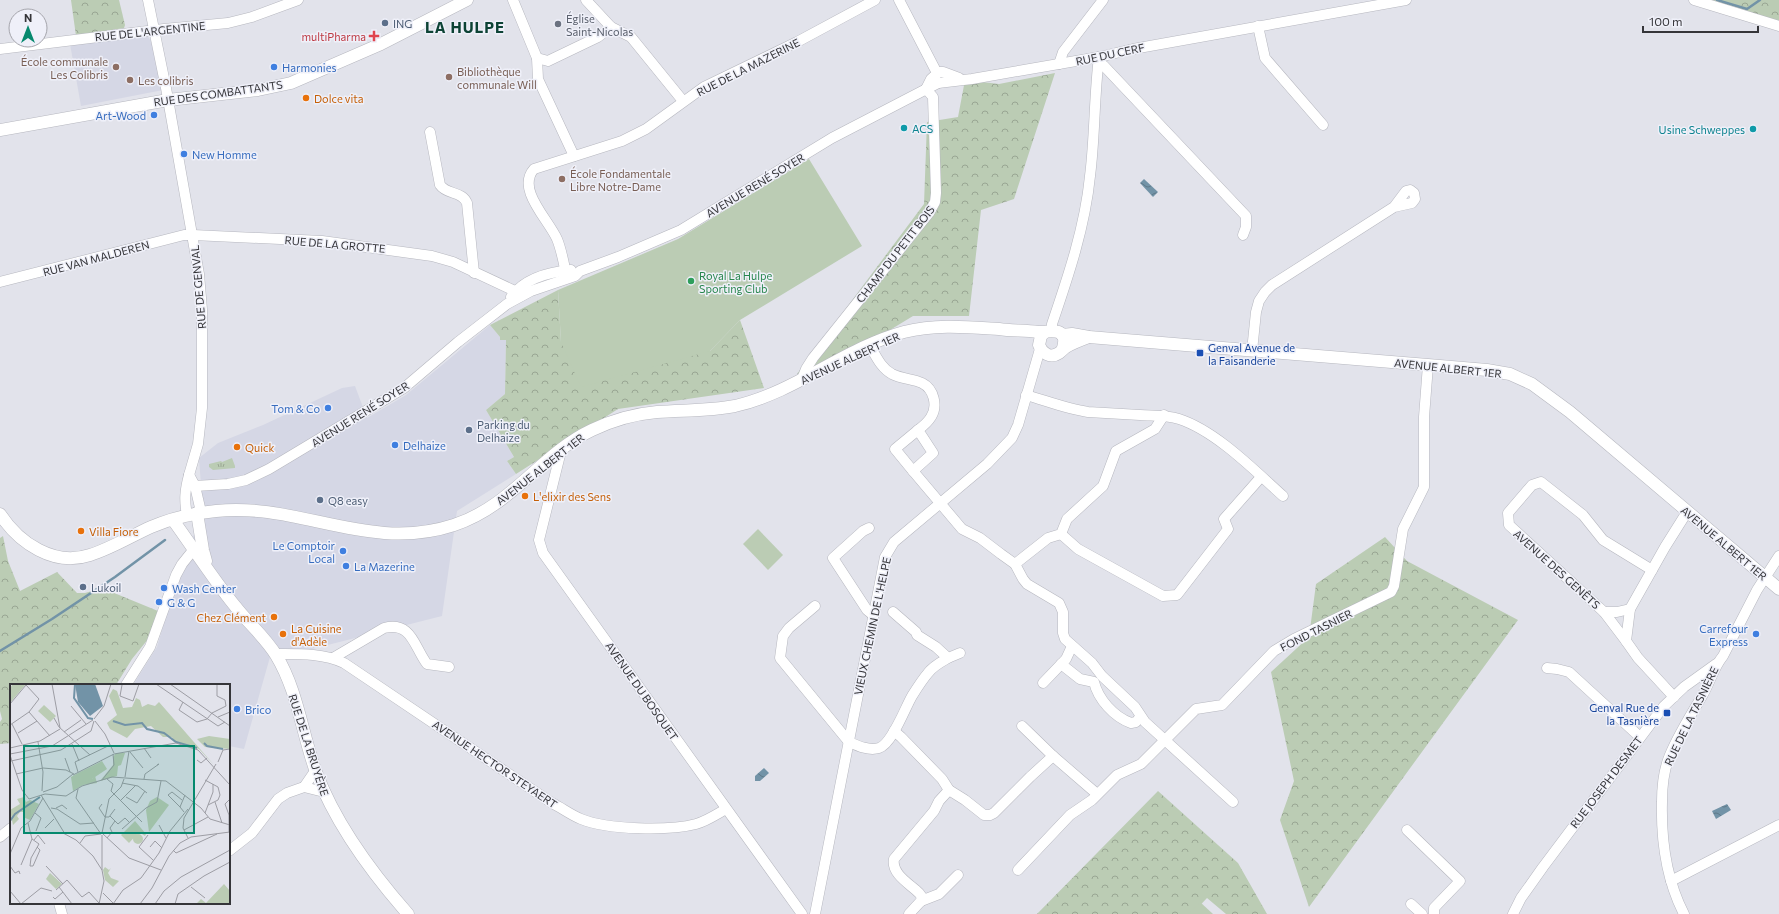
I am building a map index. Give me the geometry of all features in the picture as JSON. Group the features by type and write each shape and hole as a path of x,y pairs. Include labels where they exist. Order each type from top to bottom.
{"main road":[{"name":"RUE DES COMBATTANTS","path":"0,130 168,100 258,90 291,83 381,44 467,0"},
{"name":"AVENUE ALBERT 1ER","path":"0,514 22,540 36,549 53,555 69,558 88,556 154,526 195,513 243,509 388,534 422,532 456,524 492,507 505,498 561,451 589,432 608,423 630,416 657,412 707,410 734,406 780,391 870,346 904,332 923,328 946,326 1014,331 1048,340 1064,339 1063,348 1089,337"},
{"name":"AVENUE ALBERT 1ER","path":"1048,340 1080,335 1089,337 1487,370 1510,374 1532,384 1570,412 1779,589"},
{"name":"RUE DE LA BRUYÈRE","path":"195,513 203,550 212,577"},
{"name":"RUE DE LA BRUYÈRE","path":"173,520 212,577 241,614 276,654 292,691 315,771 338,820 382,884 408,914"}],"street":[{"name":"RUE DE GENVAL","path":"148,0 193,235 202,310 203,387 201,418 198,444 189,475 184,503 195,513"},
{"name":"RUE DE L'ARGENTINE","path":"0,49 154,30 228,23 252,17 298,0"},
{"path":"513,0 537,58 538,79 574,156"},
{"path":"586,0 611,27 631,37 683,101"},
{"name":"RUE DE LA MAZERINE","path":"566,274 556,239 528,190 527,182 529,174 534,169 622,141 646,129 704,87 797,42 875,0"},
{"path":"900,0 906,16 941,78"},
{"path":"1059,64 1063,52 1103,0"},
{"name":"RUE DU CERF","path":"941,78 962,80 1059,64 1098,60 1133,49 1406,0"},
{"path":"1694,0 1779,26"},
{"path":"1258,26 1265,58 1323,125"},
{"path":"537,58 548,61 598,38 611,27"},
{"name":"RUE DU CERF","path":"1098,60 1240,208 1246,216 1246,226 1243,235"},
{"name":"VIEUX CHEMIN DE L'HELPE","path":"815,914 882,567 888,550 894,542 987,464 1012,438 1018,425 1035,368 1048,340 1086,208 1090,177 1098,60"},
{"name":"AVENUE RENÉ SOYER","path":"195,486 228,484 246,480 269,469 404,388 458,342 507,304 518,294 524,283 549,273 566,274 607,262 680,230 832,138 926,89 941,78"},
{"name":"CHAMP DU PETIT BOIS","path":"802,380 806,369 813,358 929,213 935,202 936,184 933,97 926,89"},
{"path":"430,132 440,185 443,189 450,193 460,195 465,198 467,203 474,273"},
{"path":"1252,351 1256,312 1259,301 1265,292 1278,280 1394,207"},
{"name":"RUE VAN MALDEREN","path":"0,282 184,235 193,235"},
{"name":"RUE DE LA GROTTE","path":"193,235 322,242 412,252 453,262 518,294"},
{"path":"870,346 885,369 892,374 923,384 931,390 934,398 933,413 931,417 895,449 962,529 980,538 1015,564 1027,584 1059,603 1063,612 1063,633 1072,646 1092,663 1097,678 1101,699 1121,718 1131,723 1136,722 1140,717"},
{"name":"FOND TASNIER","path":"1018,870 1070,815 1092,800 1117,775 1141,764 1196,709 1222,705 1274,651 1283,645 1391,592 1394,586 1403,529 1424,487 1424,417 1428,365"},
{"path":"1026,395 1068,408 1087,412 1164,415 1196,426 1215,438 1283,496"},
{"path":"1061,534 1067,519 1103,486 1116,451 1155,429 1164,415"},
{"path":"913,472 933,453 918,430"},
{"name":"AVENUE DU BOSQUET","path":"561,451 539,540 543,553 802,914"},
{"path":"189,475 195,486 195,513"},
{"path":"1061,534 1078,548 1163,596 1176,595 1228,529 1224,519 1261,477"},
{"name":"AVENUE DES GENÊTS","path":"1652,570 1603,540 1583,515 1541,482 1532,485 1508,513 1509,525 1604,612 1638,658 1674,697"},
{"path":"190,501 195,513"},
{"path":"1626,641 1630,609 1687,512"},
{"path":"869,528 863,531 833,558 866,610 873,615"},
{"path":"1015,564 1048,538 1061,534"},
{"path":"127,684 150,648 176,574 194,549"},
{"name":"RUE DE LA TASNIÈRE","path":"1684,914 1671,881 1664,852 1662,822 1663,782 1666,767 1672,751 1706,690 1716,664 1723,656 1757,590 1779,556"},
{"path":"815,606 789,628 783,636 780,658 849,742 864,748 880,747 888,740 912,696 928,672 934,666 948,658 960,654"},
{"path":"1604,612 1617,612 1630,609"},
{"path":"893,612 916,632 917,635 936,647 948,658"},
{"path":"333,658 384,628 394,626 407,632 414,640 427,664 449,667"},
{"path":"1043,683 1061,664 1072,646"},
{"name":"AVENUE HECTOR STEYAERT","path":"276,654 309,654 333,658 374,683 552,803 581,819 593,823 613,826 674,828 701,822 726,809"},
{"path":"1061,664 1080,679 1097,678 1135,707 1140,717 1234,802"},
{"name":"RUE JOSEPH DESMET","path":"1513,914 1527,889 1664,706 1684,687 1716,664"},
{"path":"1547,668 1569,672 1640,737"},
{"path":"1022,726 1097,794"},
{"path":"894,731 902,737 942,779 949,790 984,815 990,815 1054,756"},
{"path":"304,787 315,771"},
{"path":"230,851 252,833 278,799 287,793 304,787 324,792"},
{"path":"921,901 922,897 919,893 895,871 893,865 894,859 949,790"},
{"path":"1671,881 1779,825"},
{"path":"0,837 10,829"},
{"path":"1407,830 1460,881 1434,908 1434,914 1429,914"},
{"path":"909,914 921,901 939,894 958,874"},
{"path":"59,904 62,914"},
{"path":"1411,904 1422,914"}],"shaded area":[{"name":"École communale Les Colibris","path":"144,36 148,37 151,41 163,90 81,106 70,44"},
{"path":"490,325 500,337 506,340 505,394 486,410 514,457 507,461 516,474 457,511 442,616 300,652 270,657 244,749 230,746 230,684 134,684 157,647 179,571 203,512 199,458 218,443 263,425 342,388 355,386 367,418 406,395"}],"green space":[{"path":"71,0 119,0 125,25 124,28 76,36"},
{"path":"1703,0 1779,0 1779,23"},
{"path":"1055,73 1014,199 981,210 969,316 913,316 890,330 822,364 797,374 924,204 927,122 958,117 965,80 999,84"},
{"name":"Royal La Hulpe Sporting Club","path":"809,159 862,246 740,320 710,351 581,387 561,342 558,290 678,239"},
{"path":"558,290 561,342 710,351 740,320 764,388 618,409 516,474 507,461 514,457 486,410 505,394 506,340 500,340 500,337 490,325"},
{"path":"232,458 235,468 213,470 209,467 209,464 222,462"},
{"path":"758,529 783,555 768,570 743,544"},
{"path":"3,536 8,561 20,591 57,572 77,593 85,593 102,588 158,611 149,638 132,659 117,684 10,684 10,743 0,744 0,722 2,719 0,711 0,538"},
{"path":"1385,537 1407,561 1518,620 1309,907 1280,820 1294,781 1271,672 1309,637 1316,584"},
{"path":"1158,791 1238,863 1267,914 1226,914 1207,898 1192,914 1037,914"},
{"path":"1200,902 1213,914 1189,914"}],"water":[{"path":"1144,179 1158,192 1153,197 1140,183"},
{"path":"764,768 769,773 760,781 755,781 755,776"},
{"path":"1727,804 1731,810 1716,819 1712,811"}],"waterway":[{"path":"1717,0 1747,9 1760,0"},
{"name":"La Mazerine","path":"0,651 52,619 115,577 165,540"}],"place":[{"name":"ING","path":"385,23"},
{"name":"Église Saint-Nicolas","path":"558,24"},
{"name":"multiPharma","path":"374,36"},
{"name":"École communale Les Colibris","path":"116,67"},
{"name":"Harmonies","path":"274,67"},
{"name":"Bibliothèque communale Will","path":"449,77"},
{"name":"Les colibris","path":"130,80"},
{"name":"Dolce vita","path":"306,98"},
{"name":"Art-Wood","path":"154,115"},
{"name":"ACS","path":"904,128"},
{"name":"Usine Schweppes","path":"1753,129"},
{"name":"New Homme","path":"184,154"},
{"name":"École Fondamentale Libre Notre-Dame","path":"562,179"},
{"name":"Royal La Hulpe Sporting Club","path":"691,281"},
{"name":"Genval Avenue de la Faisanderie","path":"1200,353"},
{"name":"Tom & Co","path":"328,408"},
{"name":"Parking du Delhaize","path":"469,430"},
{"name":"Delhaize","path":"395,445"},
{"name":"Quick","path":"237,447"},
{"name":"L'elixir des Sens","path":"525,496"},
{"name":"Q8 easy","path":"320,500"},
{"name":"Villa Fiore","path":"81,531"},
{"name":"Le Comptoir Local","path":"343,551"},
{"name":"La Mazerine","path":"346,566"},
{"name":"Lukoil","path":"83,587"},
{"name":"Wash Center","path":"164,588"},
{"name":"G & G","path":"159,602"},
{"name":"Chez Clément","path":"274,617"},
{"name":"La Cuisine d'Adèle","path":"283,634"},
{"name":"Carrefour Express","path":"1756,634"},
{"name":"Brico","path":"237,709"},
{"name":"Genval Rue de la Tasnière","path":"1667,713"}],"district":[{"name":"LA HULPE","path":"465,27"}]}
